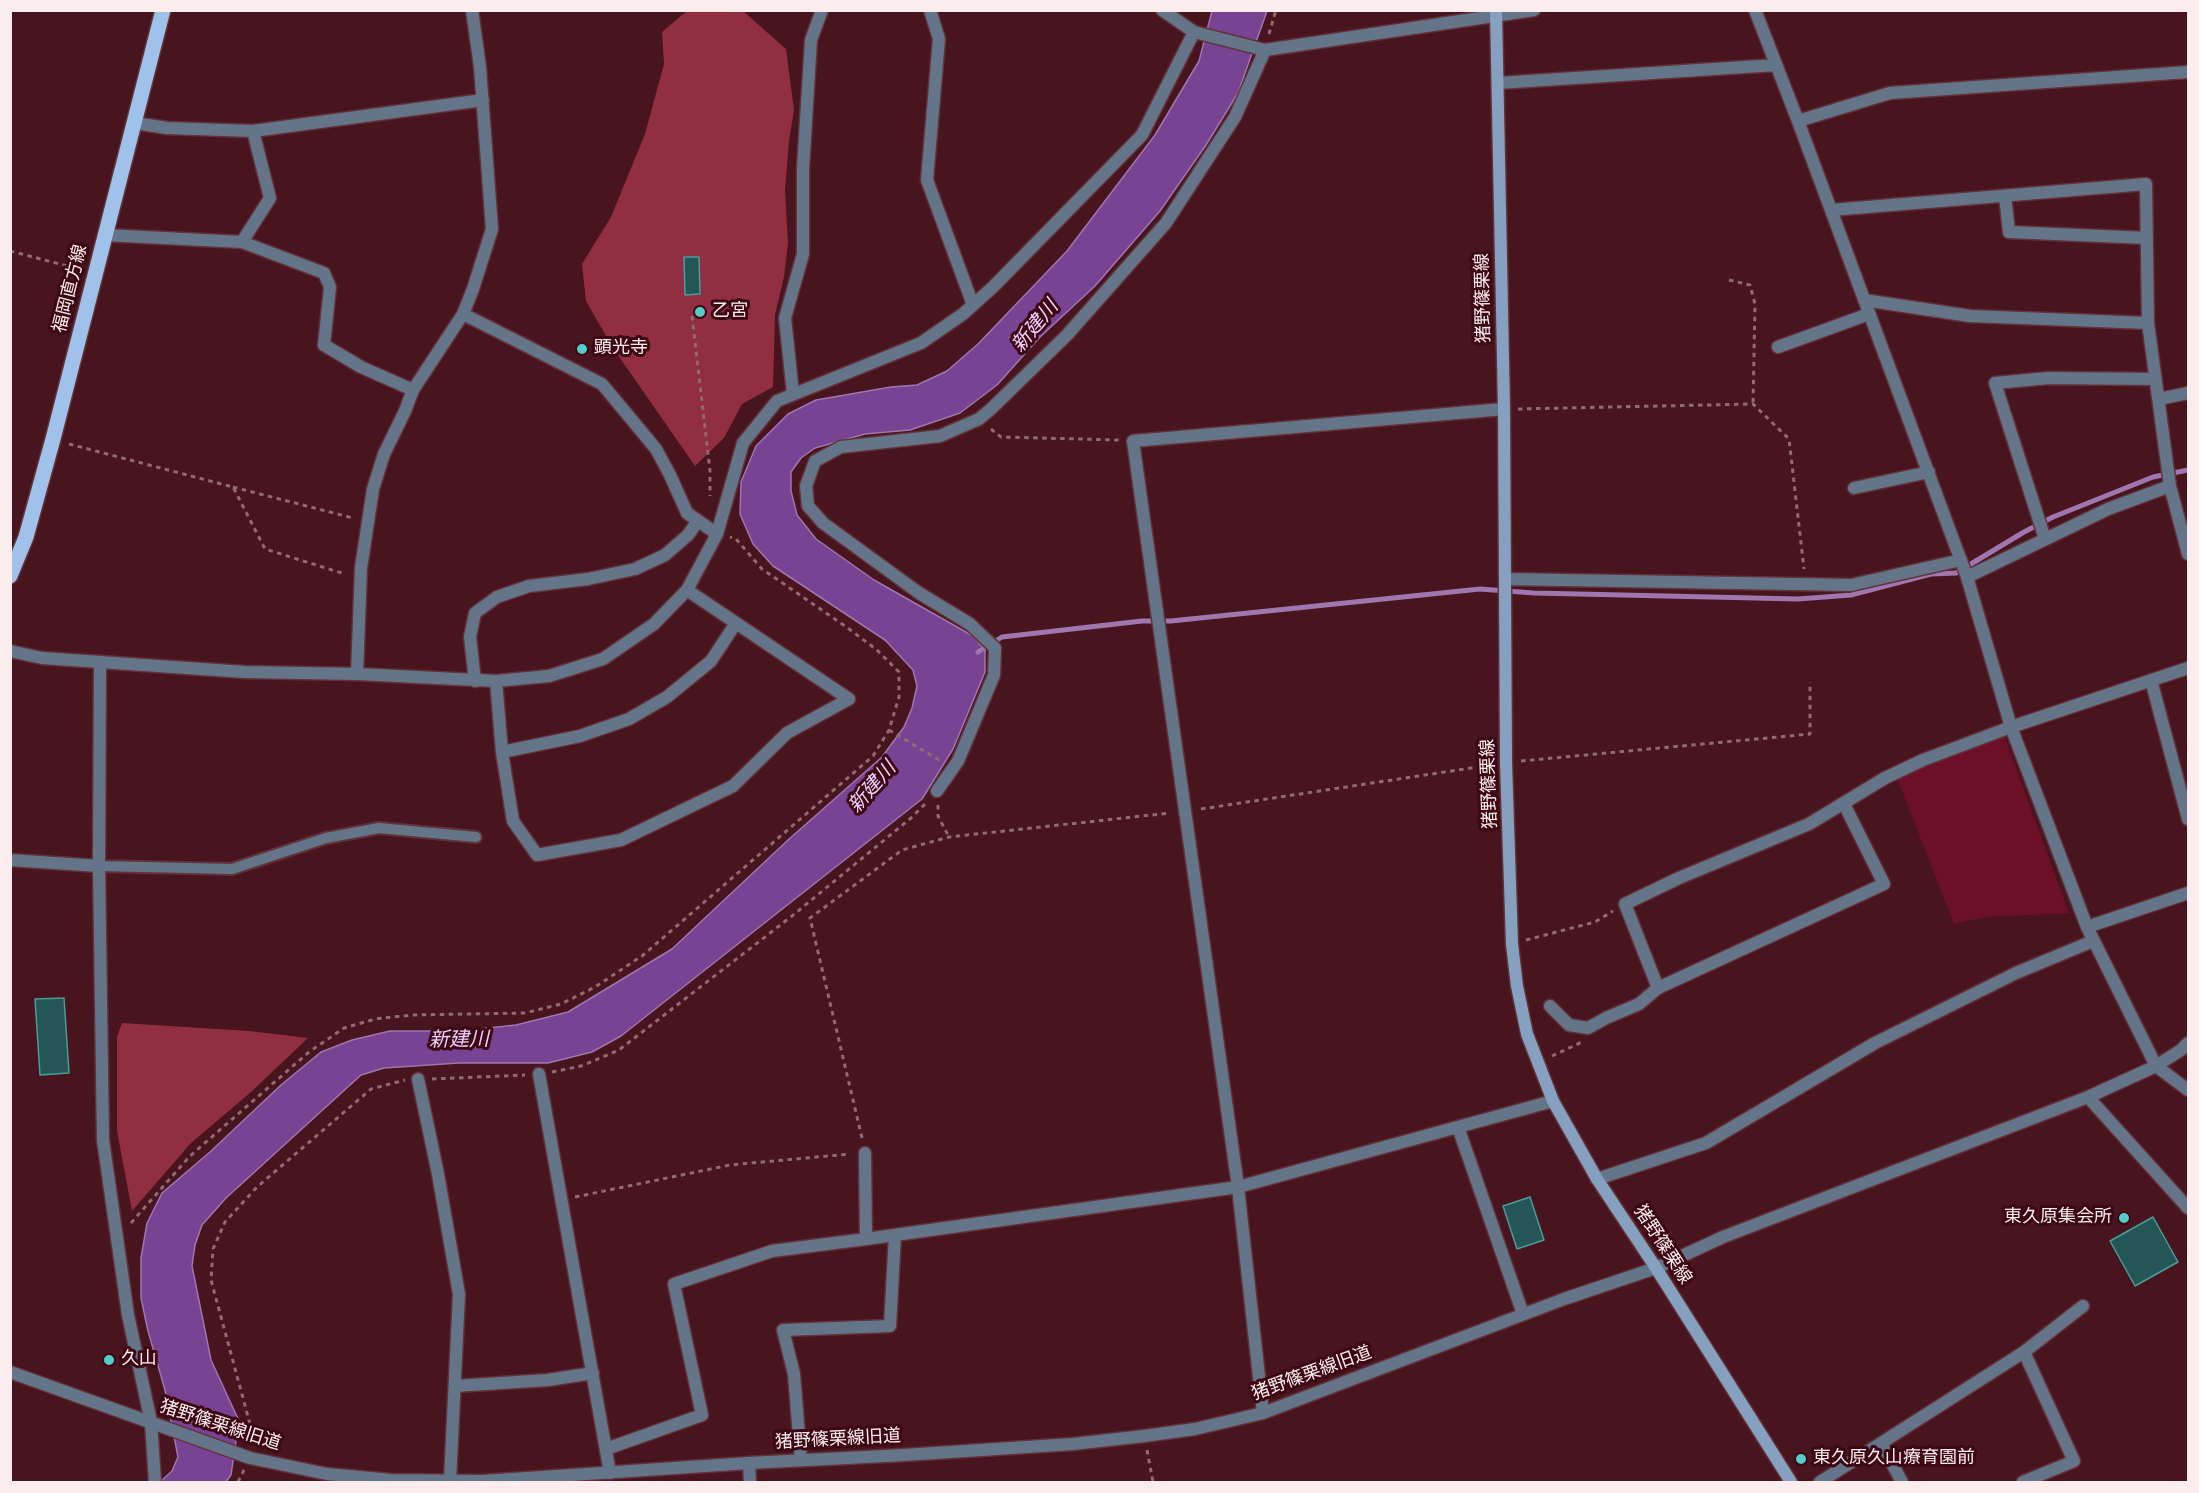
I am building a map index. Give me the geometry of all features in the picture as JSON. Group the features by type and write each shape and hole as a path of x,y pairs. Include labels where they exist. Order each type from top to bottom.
{"main road":[{"name":"福岡直方線","path":"10,576 26,537 53,439 163,10"},
{"name":"猪野篠栗線","path":"1496,13 1504,409 1506,763 1512,944 1517,986 1527,1034 1553,1101 1597,1179 1791,1482"}],"street":[{"path":"357,674 360,579 374,489 384,454 413,390 463,314 483,261 492,229 483,100 472,10"},
{"path":"793,394 785,318 803,254 803,169 811,40 822,10"},
{"path":"930,10 939,39 927,180 973,305"},
{"path":"1162,10 1194,32 1264,50 1496,13 1534,10"},
{"path":"1755,10 1961,560 2011,727 2087,927 2156,1066 2188,1090"},
{"path":"10,651 42,658 244,672 357,674 475,681 549,676 603,659 654,624 687,590 717,534 743,443 777,401 921,343 963,314 1142,135 1194,32"},
{"path":"937,791 958,761 994,675 995,648 970,624 919,592 823,523 808,506 806,486 815,461 841,447 940,436 979,419 1067,336 1166,223 1235,117 1264,50"},
{"path":"1498,82 1776,65"},
{"path":"1798,121 1890,93 2188,72"},
{"path":"135,123 167,128 253,131 483,100"},
{"path":"242,242 270,198 253,131"},
{"path":"1831,210 2146,184 2148,322 2170,486 2188,554"},
{"path":"2005,196 2009,232 2147,238"},
{"path":"105,235 242,242 324,273 330,287 324,345 361,367 413,390"},
{"path":"1864,300 1970,316 2148,322"},
{"path":"463,314 602,384 656,449 687,513 717,534"},
{"path":"1778,347 1869,314"},
{"path":"2045,539 1995,383 2048,378 2155,379"},
{"path":"2158,399 2188,393"},
{"path":"1263,1413 1238,1187 1133,441 1504,409"},
{"path":"1854,488 1929,472"},
{"path":"1967,577 2108,509 2170,486"},
{"path":"475,681 470,637 475,613 497,597 529,586 588,579 635,568 665,555 688,535 697,522"},
{"path":"1505,579 1851,585 1961,560"},
{"path":"496,681 502,752 513,821 537,855 621,840 733,786 787,733 849,699 687,590"},
{"path":"502,752 580,736 628,719 667,697 711,661 736,623"},
{"path":"100,662 99,866 104,1140 128,1315 151,1422 155,1482"},
{"path":"1658,988 1625,904 1679,878 1809,824 1885,778 1923,760 2011,727 2188,668"},
{"path":"2151,680 2188,819"},
{"path":"1550,1006 1569,1025 1588,1028 1639,1004 1658,988 1884,884 1844,804"},
{"path":"10,860 99,866"},
{"path":"2087,927 2188,893"},
{"path":"1597,1179 1706,1143 1875,1043 2016,973 2093,941"},
{"name":"猪野篠栗線旧道","path":"10,1372 250,1458 327,1474 391,1480 483,1482 1073,1444 1195,1429 1263,1413 1523,1314 1656,1268 1723,1237 2088,1097 2156,1066 2181,1050 2188,1042"},
{"path":"539,1074 610,1473"},
{"path":"418,1079 438,1174 459,1294 450,1480"},
{"path":"2088,1097 2188,1208"},
{"path":"606,1449 702,1415 674,1284 772,1251 1238,1187 1553,1101"},
{"path":"1458,1127 1523,1314"},
{"path":"866,1153 866,1239"},
{"path":"801,1460 794,1374 783,1330 890,1326 895,1235"},
{"path":"1820,1482 2024,1352 2083,1306"},
{"path":"2023,1482 2074,1461 2024,1352"},
{"path":"455,1386 548,1380 593,1372"},
{"path":"1881,1443 1902,1482"},
{"path":"750,1463 750,1482"}],"lane":[{"path":"99,866 232,869 326,838 379,828 476,837"}],"path":[{"path":"1264,50 1276,10"},
{"path":"10,251 63,263 95,274"},
{"path":"1729,280 1750,285 1755,304 1753,404"},
{"path":"692,316 710,471"},
{"path":"1504,409 1753,404 1789,439 1806,585"},
{"path":"979,419 1001,437 1133,441"},
{"path":"53,439 368,522"},
{"path":"233,487 265,549 360,579"},
{"path":"118,1238 190,1156 309,1052 344,1028 375,1019 525,1013 561,1004 595,987 642,956 873,756 889,730 899,698 899,672 877,650 762,568 736,538 717,534"},
{"path":"562,1199 730,1165 866,1153 810,918 902,850 949,837 1185,811 1506,763 1810,735 1810,682"},
{"path":"889,730 953,769"},
{"path":"937,791 938,816 949,837"},
{"path":"250,1424 211,1280 213,1249 225,1222 257,1187 371,1089 402,1080 539,1074 581,1066 619,1050 792,916 911,818 937,791"},
{"path":"1512,944 1594,922 1625,904"},
{"path":"1538,1063 1588,1040"},
{"path":"1144,1436 1153,1482"}],"shaded area":[{"path":"687,11 743,11 786,49 794,110 785,190 788,243 784,277 775,315 773,387 742,404 724,438 695,466 613,348 586,301 582,264 611,217 645,134 664,64 662,32"},
{"path":"2004,735 2069,913 1986,917 1954,924 1897,778"},
{"path":"122,1023 249,1031 308,1038 251,1092 191,1143 132,1211 117,1131 117,1037"}],"water":[{"name":"新建川","path":"1212,11 1267,11 1238,93 1206,145 1160,211 1095,286 1040,337 997,385 960,413 910,430 865,434 815,448 801,458 791,472 791,491 797,515 816,539 874,580 973,636 985,650 985,672 953,749 922,799 621,1036 592,1052 548,1063 459,1063 384,1068 361,1075 226,1198 202,1225 195,1245 192,1266 211,1360 239,1421 231,1475 226,1482 160,1482 172,1471 178,1457 165,1390 141,1298 141,1258 147,1223 162,1193 210,1152 281,1085 321,1052 352,1040 390,1031 460,1031 516,1025 568,1012 672,949 788,840 882,757 904,727 912,708 917,686 913,670 885,640 773,566 753,544 740,514 741,482 756,446 788,414 816,400 891,387 917,385 947,371 978,344 1067,251 1155,135 1199,61"}],"building":[{"path":"684,257 699,257 700,294 685,295"},
{"path":"64,998 69,1073 40,1075 35,999"},
{"path":"1530,1197 1544,1240 1517,1249 1503,1206"},
{"path":"2153,1217 2178,1262 2135,1286 2110,1241"}],"waterway":[{"path":"978,652 1002,637 1142,621 1171,621 1480,589 1534,593 1798,599 1851,595 1931,574 1956,573 2053,517 2153,477 2188,470"}],"place":[{"name":"乙宮","path":"700,312"},
{"name":"顕光寺","path":"582,349"},
{"name":"東久原集会所","path":"2124,1218"},
{"name":"久山","path":"109,1360"},
{"name":"東久原久山療育園前","path":"1801,1459"}]}
